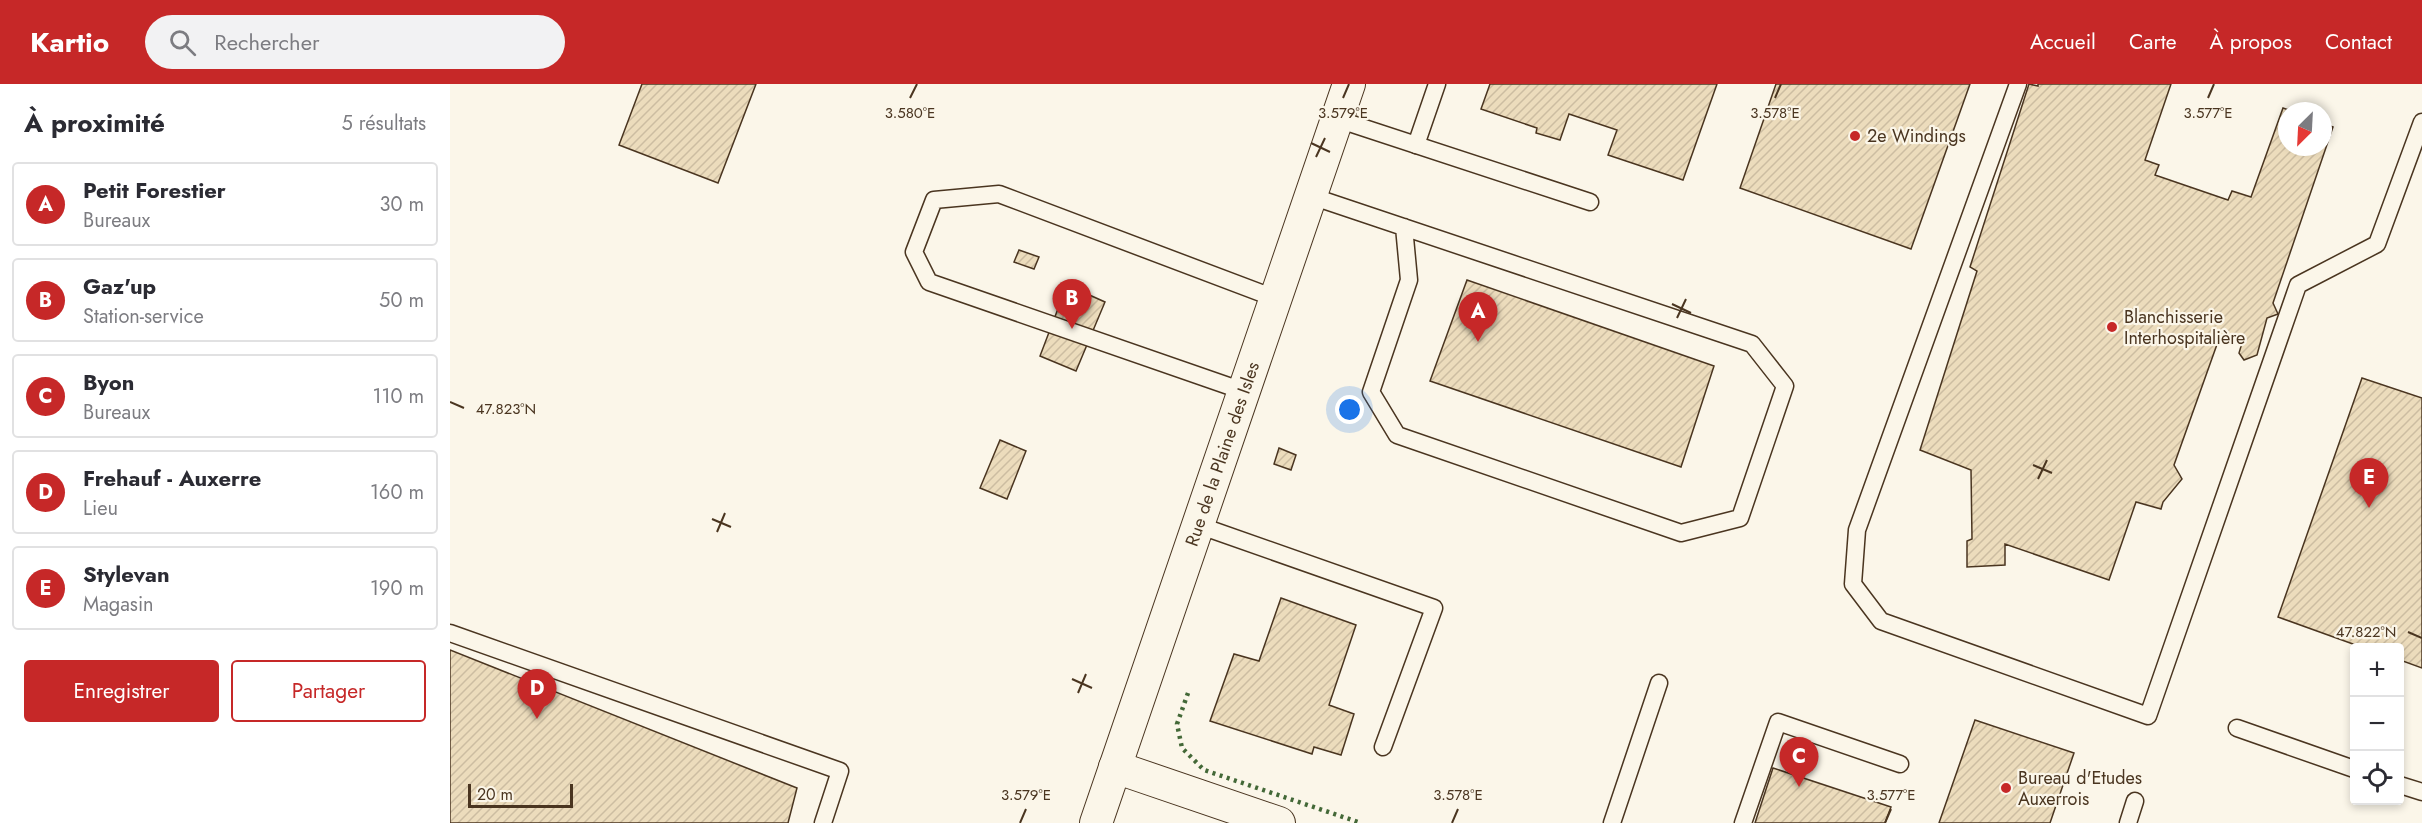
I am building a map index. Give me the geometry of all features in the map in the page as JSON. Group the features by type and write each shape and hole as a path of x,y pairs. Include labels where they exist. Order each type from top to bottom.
{"street":[{"name":"Rue de la Plaine des Isles","path":"1096,823 1349,84"},
{"path":"1115,767 1279,823"}],"lane":[{"path":"1416,145 1437,84"},
{"path":"2018,84 1857,530 1853,584 1881,621 2148,716 2298,285 2377,244 2422,122"},
{"path":"1337,118 1590,202"},
{"path":"1244,391 929,282 914,252 934,200 999,194 1276,299"},
{"path":"1311,196 1404,227 1752,344 1785,386 1740,518 1681,533 1397,435 1371,392 1409,280 1404,227"},
{"path":"1197,525 1434,608 1383,747"},
{"path":"450,633 840,771 823,823"},
{"path":"1612,823 1659,683"},
{"path":"1743,823 1778,722 1899,764"},
{"path":"2237,728 2350,767"},
{"path":"2404,785 2422,792"},
{"path":"2128,823 2135,801"}],"building":[{"path":"642,84 756,84 718,183 619,145"},
{"path":"1490,84 1717,84 1683,180 1608,155 1617,130 1569,114 1560,140 1536,133 1537,128 1481,109"},
{"name":"2e Windings","path":"1776,84 1970,84 1911,249 1740,188"},
{"name":"Blanchisserie Interhospitalière","path":"2029,84 2038,86 2038,84 2171,84 2145,160 2159,165 2155,175 2228,200 2232,191 2251,197 2278,122 2278,156 2323,156 2273,303 2278,314 2267,318 2257,355 2244,360 2239,353 2242,343 2220,336 2174,465 2182,479 2163,502 2161,509 2136,502 2109,580 2005,544 2005,565 1967,567 1967,541 1972,539 1971,470 1920,450 1977,271 1970,267"},
{"path":"1019,250 1039,257 1034,269 1014,262"},
{"path":"1467,280 1714,366 1681,467 1430,381"},
{"path":"1067,285 1105,302 1076,371 1040,356"},
{"path":"2362,378 2422,398 2422,668 2404,661 2404,643 2350,643 2278,617"},
{"path":"1000,440 1026,451 1007,499 980,488"},
{"path":"1279,448 1296,455 1291,470 1274,464"},
{"path":"1281,598 1356,625 1329,705 1354,714 1341,755 1314,747 1312,754 1210,721 1234,654 1259,661"},
{"path":"450,650 797,788 788,823 450,823"},
{"name":"Bureau d'Etudes Auxerrois","path":"1975,720 2074,753 2050,823 1939,823"},
{"path":"1773,768 1891,807 1885,823 1755,823"}],"hedge":[{"path":"1188,693 1177,724 1182,748 1204,770 1361,823"}],"place":[{"name":"2e Windings","path":"1855,136"},
{"name":"Blanchisserie Interhospitalière","path":"2112,327"},
{"name":"Gaz'up","path":"1072,329"},
{"name":"Petit Forestier","path":"1478,342"},
{"name":"Stylevan","path":"2369,508"},
{"name":"Frehauf - Auxerre","path":"537,719"},
{"name":"Byon","path":"1799,787"},
{"name":"Bureau d'Etudes Auxerrois","path":"2006,788"}]}
